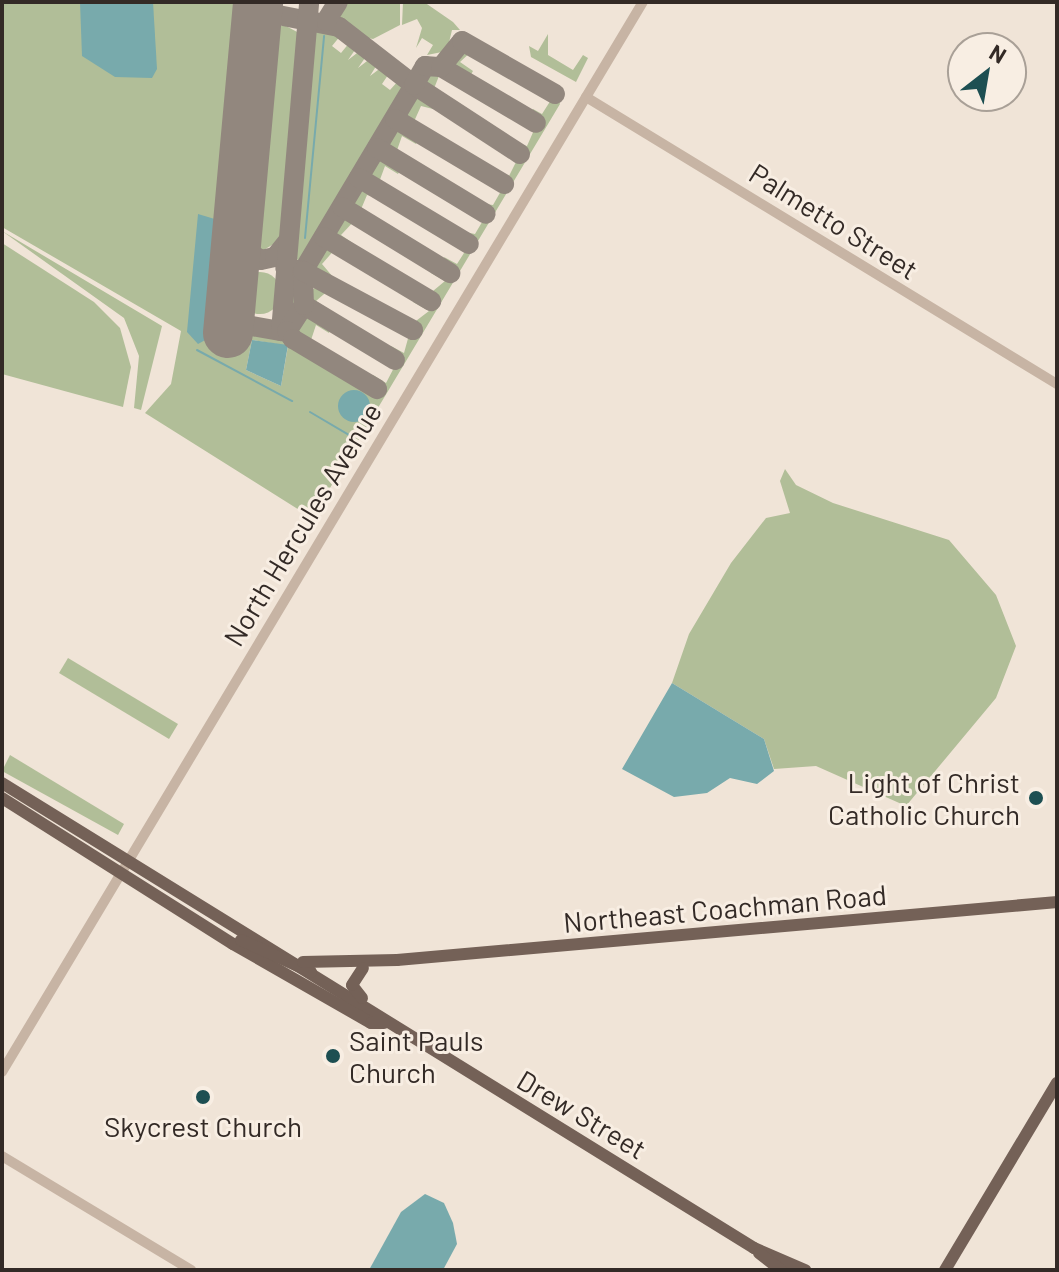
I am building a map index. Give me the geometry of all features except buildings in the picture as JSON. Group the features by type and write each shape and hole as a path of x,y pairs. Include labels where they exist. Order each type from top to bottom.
{"main road":[{"name":"Drew Street","path":"2,783 317,972 373,1008 384,1023 754,1248 781,1270"},
{"name":"Drew Street","path":"2,798 143,890 288,966 317,972"},
{"name":"Northeast Coachman Road","path":"299,961 397,960 1057,902"},
{"name":"Drew Street","path":"205,923 371,1023 384,1023"},
{"path":"205,923 265,940"},
{"name":"Northeast Coachman Road","path":"317,972 363,968 397,960"},
{"path":"363,968 352,985 373,1008"},
{"path":"945,1270 1057,1083"},
{"name":"Drew Street","path":"754,1248 805,1270"}],"street":[{"name":"North Hercules Avenue","path":"2,1072 117,873 643,2"},
{"name":"Palmetto Street","path":"586,97 1057,384"},
{"path":"2,1156 191,1270"}],"green space":[{"path":"2,2 245,2 214,332 286,339 376,393 373,375 386,383 398,360 391,346 404,353 412,324 429,311 413,302 433,303 433,291 445,281 431,273 435,267 450,274 444,257 457,264 471,242 460,231 475,234 488,212 478,203 493,205 505,184 494,172 509,176 521,152 511,143 527,146 538,121 529,115 533,109 542,114 556,92 465,33 555,86 560,104 312,518 145,413 171,384 181,331 2,227","holes":["252,340 288,346 281,386 246,370"]},
{"path":"342,2 400,2 400,25 373,39 358,36 335,17"},
{"path":"403,2 424,2 453,22 460,30 452,30 447,51 427,55 433,45 422,38 416,48 422,28 417,19 402,25"},
{"path":"284,25 301,34 282,239 262,251 248,239 267,31"},
{"path":"328,28 341,35 332,46 341,53 350,42 357,47 348,60 361,50 367,55 358,68 371,58 378,63 370,76 382,67 390,72 382,84 390,90 399,80 403,88 301,262 291,255 312,33"},
{"path":"548,34 548,55 573,70 583,55 588,58 576,82 531,57 529,46 538,51"},
{"path":"465,45 473,50 460,62 473,71 469,78 446,63"},
{"path":"435,66 454,81 439,76 431,96 420,83"},
{"path":"417,94 437,110 421,106 412,126 401,114"},
{"path":"399,125 419,139 416,144 402,136 395,156 383,143"},
{"path":"382,155 401,168 398,174 385,166 378,185 366,172"},
{"path":"362,183 382,198 367,195 359,214 348,201"},
{"path":"346,214 356,219 341,235 354,244 349,248 330,231"},
{"path":"2,231 162,326 141,410 134,408 139,356 124,318"},
{"path":"2,243 94,302 120,328 131,367 123,407 2,374"},
{"path":"322,245 336,248 322,264 333,277 314,267"},
{"path":"260,272 275,278 281,293 275,308 260,314 245,308 239,293 245,278"},
{"path":"295,280 301,296 286,323 289,285"},
{"path":"323,280 331,288 316,301 330,310 327,314 307,295"},
{"path":"305,311 331,325 329,333 316,325 310,343 295,336"},
{"path":"785,469 796,485 833,503 949,540 996,595 1016,646 996,698 906,806 816,766 774,769 764,739 672,683 689,634 731,563 766,518 790,513 780,481"},
{"path":"68,658 178,724 169,739 59,673"},
{"path":"10,755 124,824 118,835 2,771"}],"water":[{"path":"80,2 153,2 157,69 152,78 115,77 82,56"},
{"path":"198,214 218,220 207,339 198,344 187,332"},
{"path":"252,340 288,345 281,386 246,370"},
{"path":"354,390 366,394 370,406 366,418 354,422 342,418 338,406 342,394"},
{"path":"672,683 764,739 774,771 757,784 730,778 707,793 674,797 622,769"},
{"path":"425,1194 444,1203 453,1223 457,1244 443,1270 369,1270 401,1212"}],"waterway":[{"path":"305,238 324,36"},
{"path":"197,350 292,401"},
{"path":"310,412 354,438"}],"taxiway":[{"path":"263,2 273,14 339,27 414,85 303,271 285,268"},
{"path":"230,301 246,325 281,331 309,2"},
{"path":"326,21 338,2"},
{"path":"520,154 414,85 425,66 441,67 462,41 555,94"},
{"path":"441,67 536,123"},
{"path":"395,119 504,184"},
{"path":"377,148 486,214"},
{"path":"359,178 469,244"},
{"path":"342,207 450,273"},
{"path":"236,233 242,248 261,260 275,257 287,242"},
{"path":"324,237 431,301"},
{"path":"395,360 304,305 303,271 413,330"},
{"path":"304,305 287,331 293,339 377,389"}],"runway":[{"path":"228,333 258,2"}],"place":[{"name":"Light of Christ Catholic Church","path":"1036,798"},
{"name":"Saint Pauls Church","path":"333,1056"},
{"name":"Skycrest Church","path":"203,1097"}]}
